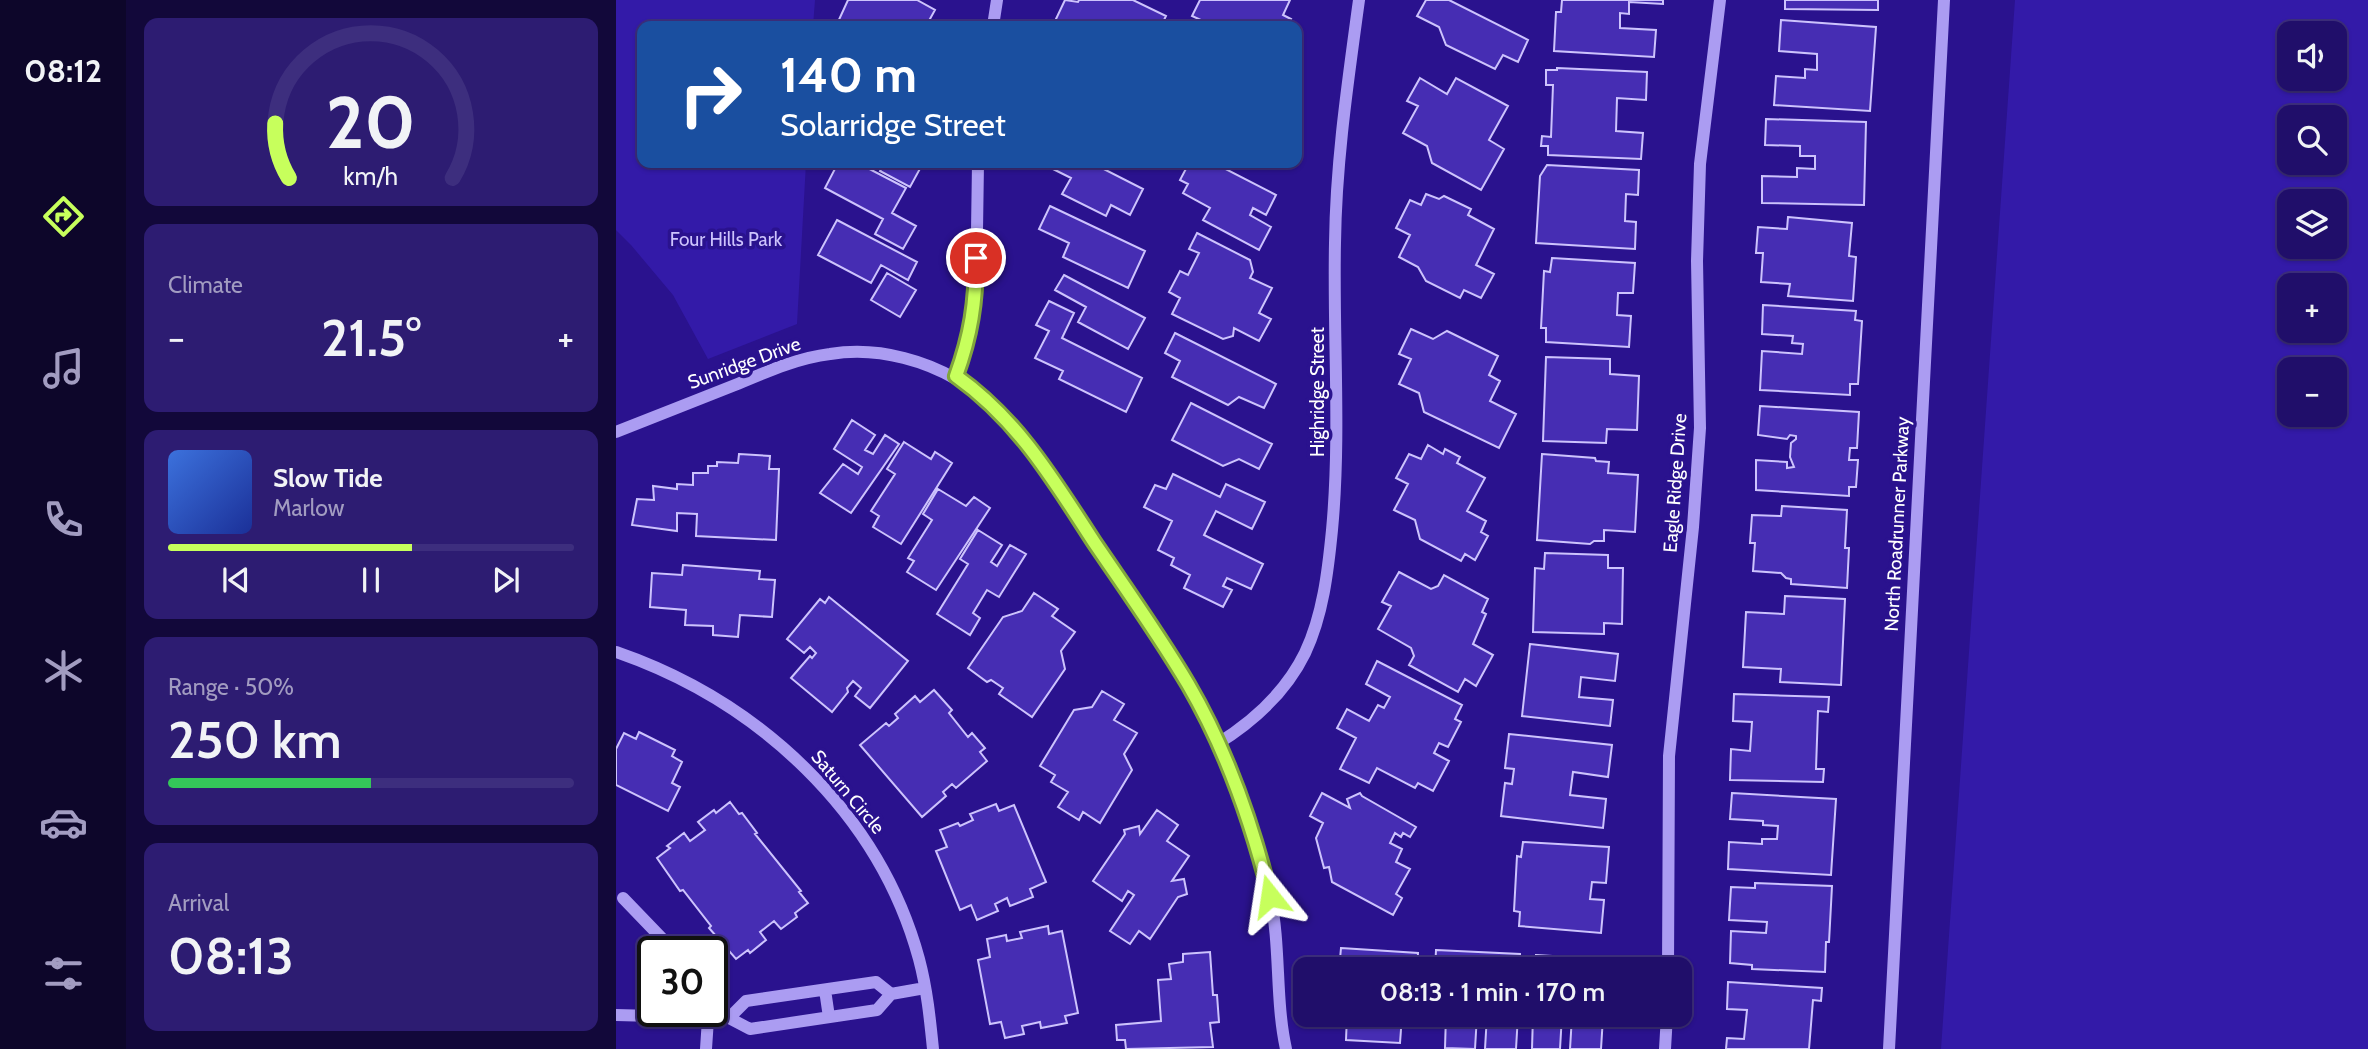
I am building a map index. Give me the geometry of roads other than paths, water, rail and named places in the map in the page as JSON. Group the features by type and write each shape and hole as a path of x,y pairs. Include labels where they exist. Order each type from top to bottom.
{"street":[{"path":"994,21 997,0"},
{"name":"Highridge Street","path":"1217,744 1269,704 1289,680 1313,634 1323,593 1330,554 1337,463 1335,269 1338,166 1359,0"},
{"name":"Eagle Ridge Drive","path":"1668,957 1669,755 1693,527 1700,428 1697,261 1700,176 1720,0"},
{"name":"North Roadrunner Parkway","path":"1889,1049 1944,0"},
{"path":"956,376 968,339 976,299 978,168"},
{"name":"Sunridge Drive","path":"616,432 777,368 831,354 860,352 892,355 924,363 956,376 1005,417 1033,451 1170,656 1189,686 1217,744 1244,808 1270,896 1286,1049"},
{"name":"Saturn Circle","path":"616,652 680,679 740,715 786,750 828,793 867,844 884,872 909,930 925,988 933,1049"},
{"path":"624,898 660,936"},
{"path":"891,995 876,982 746,1001 729,1018 750,1029 877,1010 891,995 925,988"},
{"path":"825,990 829,1017"},
{"path":"616,1015 637,1015"},
{"path":"706,1049 707,1027"},
{"path":"1665,1049 1666,1027"}],"park label":[{"name":"Four Hills Park","path":"726,239"}]}
